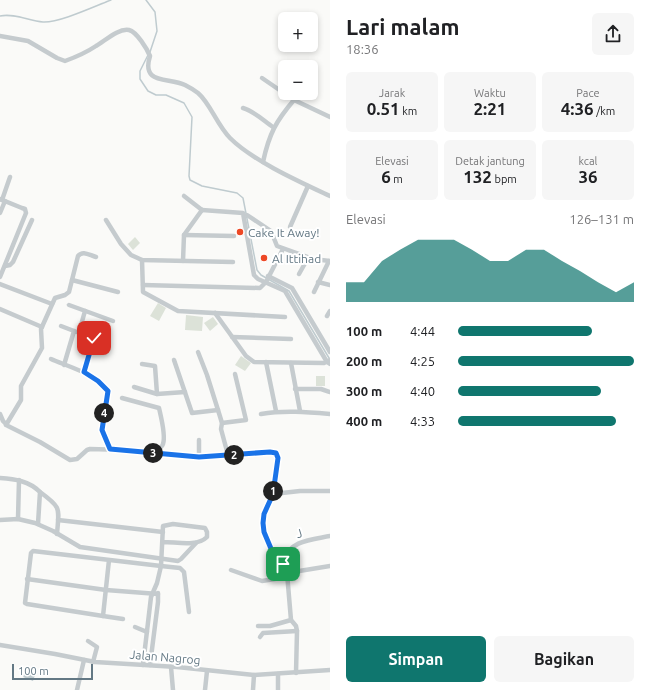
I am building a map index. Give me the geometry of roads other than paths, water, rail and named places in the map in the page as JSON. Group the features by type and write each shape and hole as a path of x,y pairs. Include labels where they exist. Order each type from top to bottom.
{"street":[{"path":"0,36 28,41 57,58 66,61 77,57 114,34 129,30 141,41 148,51 150,56 148,66 149,72 152,76 185,84 204,99 222,130 230,139 262,162 330,196"},
{"path":"262,78 278,89"},
{"path":"262,162 273,127 280,116 294,100 330,117"},
{"path":"243,108 248,109 273,127"},
{"path":"0,214 2,200 10,177"},
{"path":"290,227 308,186"},
{"path":"184,196 202,210 245,214 271,231 277,246 308,258 320,261 329,261 314,292"},
{"path":"0,277 26,213 24,209 2,200"},
{"path":"183,261 184,235 202,210"},
{"path":"245,214 254,275 258,279 285,291 329,362"},
{"path":"5,266 10,265 13,262 32,220"},
{"path":"106,220 121,244 131,256 142,260 233,262"},
{"path":"184,235 234,236"},
{"path":"143,285 261,288 266,282 283,249"},
{"path":"6,425 21,400 21,386 42,348 40,333 55,297 65,295 69,292 80,253 96,257"},
{"path":"299,274 308,258"},
{"path":"142,260 143,292 178,311 285,316"},
{"path":"268,276 292,288 330,352"},
{"path":"72,280 118,292"},
{"path":"318,282 330,285"},
{"path":"0,284 52,304"},
{"path":"69,305 113,321"},
{"path":"0,309 42,327"},
{"path":"64,365 85,311"},
{"path":"327,316 330,311"},
{"path":"215,313 246,356 254,362 329,362"},
{"path":"61,326 108,342"},
{"path":"232,337 291,339"},
{"path":"84,372 94,338"},
{"path":"198,352 222,423 221,429 228,455"},
{"path":"51,359 84,372 98,381 108,391 102,430 110,449"},
{"path":"174,360 192,413 218,410"},
{"path":"266,362 276,411"},
{"path":"291,363 300,411"},
{"path":"142,364 155,366 158,394"},
{"path":"222,423 246,420 235,374"},
{"path":"134,387 158,394 185,392"},
{"path":"295,389 321,389 330,392"},
{"path":"122,398 159,408 164,432 164,441 160,448 154,453"},
{"path":"261,414 276,411 300,411 330,414"},
{"path":"0,414 6,425 40,442 64,457 73,460 78,459 88,449 110,449 199,457 270,452 276,453 278,458 273,494 264,514 264,530 274,554 282,562 287,575 291,620 297,631 296,673"},
{"path":"199,440 199,457"},
{"path":"0,478 19,480 28,484 56,504 59,511 57,534"},
{"path":"18,520 19,480"},
{"path":"273,494 300,491 330,491"},
{"path":"38,524 40,492"},
{"path":"0,520 18,520 38,524 80,547 178,561 196,543"},
{"path":"58,520 163,532"},
{"path":"143,665 152,594 157,584 161,566 163,526 166,524 205,528 207,532 207,537 204,540 196,543 163,542"},
{"name":"J","path":"282,562 286,553 294,545 330,536"},
{"path":"122,619 27,604 25,601 31,553 33,551 161,566 183,570 189,612"},
{"path":"103,616 109,560"},
{"path":"231,570 262,581 330,566"},
{"path":"27,579 106,590 158,594"},
{"path":"150,665 158,594 157,584"},
{"path":"258,626 270,626 291,620"},
{"path":"135,627 147,632"},
{"path":"260,637 263,633 297,631"},
{"path":"88,641 97,647 93,662"},
{"name":"Jalan Nagrog","path":"0,645 93,662 150,665 254,675 330,670"},
{"path":"77,690 84,660"},
{"path":"171,667 173,690"},
{"path":"205,690 207,671"},
{"path":"278,674 278,690"},
{"path":"253,690 254,675"}],"waterway":[{"path":"0,16 17,16 43,22 50,22 87,10 111,0"},
{"path":"146,0 155,12 157,31 150,52"},
{"path":"148,55 140,71 140,79 148,91 156,95 166,95 184,103 192,117 190,180 202,186 237,193 243,198 257,270 261,275 289,291 329,358"}],"place":[{"name":"Cake It Away!","path":"240,232"},
{"name":"Al Ittihad","path":"264,258"}]}
